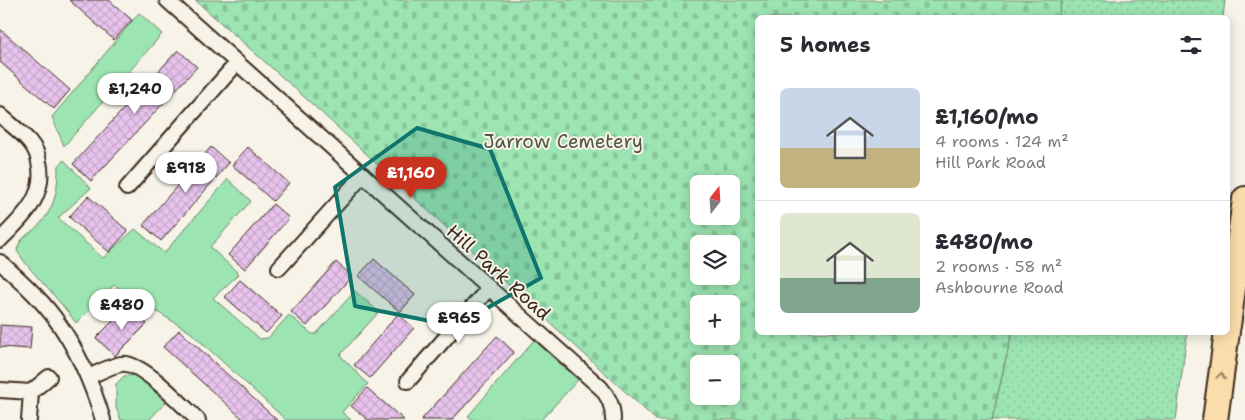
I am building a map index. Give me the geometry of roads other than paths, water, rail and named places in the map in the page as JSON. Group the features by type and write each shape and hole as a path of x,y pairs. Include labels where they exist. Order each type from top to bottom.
{"highway":[{"path":"1230,311 1245,199"},
{"path":"1215,420 1227,335"}],"street":[{"name":"Hill Park Road","path":"166,0 601,388 609,398 613,411 613,420"},
{"path":"128,188 237,63"},
{"path":"0,116 30,142 38,154 41,170 40,189 32,206 0,240"},
{"path":"280,268 363,176"},
{"path":"0,262 28,288 54,317 76,351 88,377 103,420"},
{"path":"408,381 489,288"},
{"path":"88,377 122,364 135,365 154,379 198,420"},
{"path":"0,390 31,392 49,377"},
{"path":"29,420 31,392"}],"park label":[{"name":"Jarrow Cemetery","path":"563,141"}]}
